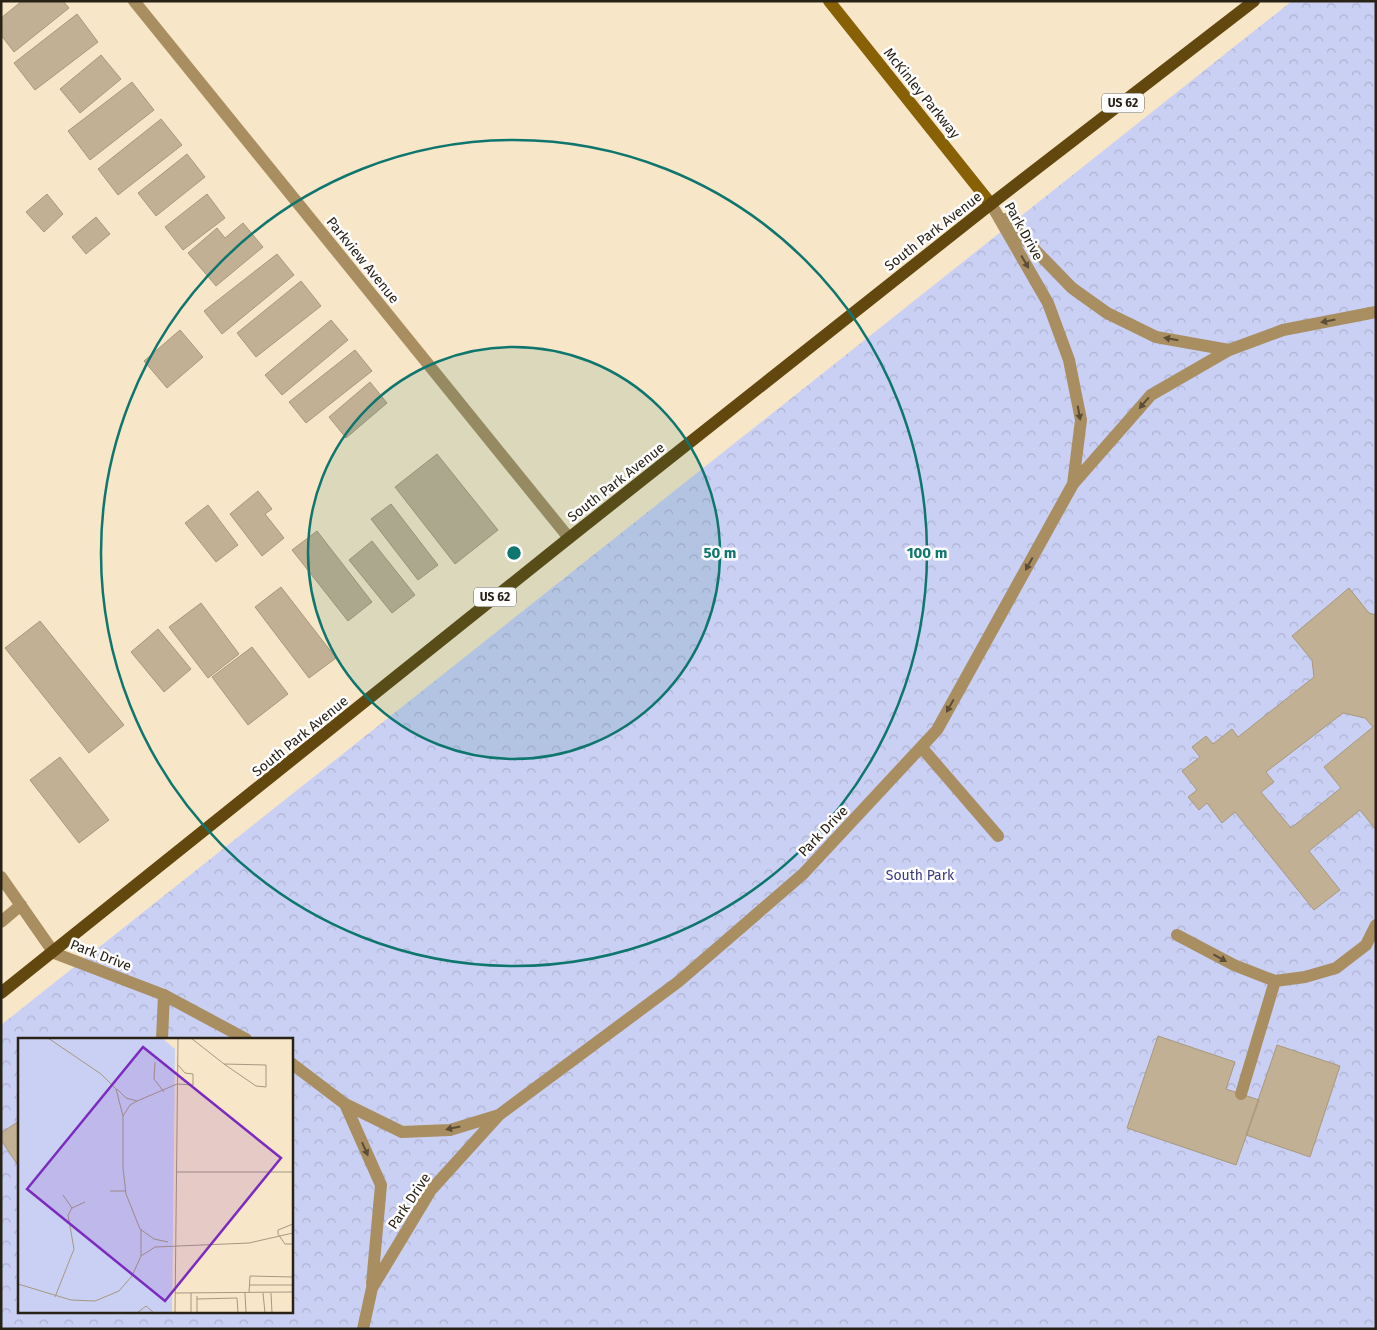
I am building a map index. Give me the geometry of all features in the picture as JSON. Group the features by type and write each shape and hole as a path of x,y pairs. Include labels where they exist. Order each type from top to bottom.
{"main road":[{"name":"South Park Avenue","path":"1,993 54,953 569,538 991,204 1254,1"}],"street":[{"name":"Parkview Avenue","path":"134,1 569,538"},
{"name":"McKinley Parkway","path":"829,1 991,204"},
{"name":"Park Drive","path":"991,204 1072,288 1108,313 1156,337 1230,350"},
{"name":"Park Drive","path":"991,204 1048,303 1069,360 1081,420 1073,484"},
{"name":"Park Drive","path":"372,1288 431,1190 499,1115 686,976 803,874 922,748 937,730 1073,484 1152,395 1230,350 1283,330 1376,312"},
{"path":"922,748 998,836"},
{"path":"1,877 54,953"},
{"path":"1,922 21,904"},
{"path":"1178,935 1234,965 1275,981 1306,977 1336,968 1366,945 1376,925"},
{"name":"Park Drive","path":"54,953 164,995 244,1038"},
{"path":"1241,1094 1275,981"},
{"path":"162,1038 164,995"},
{"name":"Park Drive","path":"292,1064 345,1104 402,1132 450,1130 499,1115"},
{"name":"Park Drive","path":"345,1104 381,1185 372,1288 363,1329"}],"green space":[{"name":"South Park","path":"1292,1 1376,1 1376,1329 1,1329 1,1025"}],"building":[{"path":"22,1 63,1 69,8 14,52 1,35 1,18"},
{"path":"77,14 98,42 35,90 14,63"},
{"path":"101,55 121,79 80,113 60,89"},
{"path":"132,82 154,110 90,160 68,131"},
{"path":"161,119 182,145 118,195 98,169"},
{"path":"187,154 205,177 156,216 138,193"},
{"path":"47,194 63,214 44,232 26,212"},
{"path":"207,194 225,218 183,250 165,227"},
{"path":"96,217 110,234 86,254 72,237"},
{"path":"243,223 263,247 216,286 188,253 217,228 225,238"},
{"path":"277,254 294,275 222,334 204,311"},
{"path":"301,281 321,306 256,357 237,333"},
{"path":"331,320 348,340 282,395 265,375"},
{"path":"180,330 203,357 167,388 144,361"},
{"path":"355,350 372,371 306,423 289,402"},
{"path":"370,382 387,403 346,438 329,417"},
{"path":"437,454 498,530 455,564 395,487"},
{"path":"258,491 272,509 265,514 284,538 262,556 230,514"},
{"path":"391,504 438,565 418,580 371,519"},
{"path":"208,505 238,545 216,562 185,523"},
{"path":"317,531 372,602 348,621 292,550"},
{"path":"372,541 415,595 392,613 349,560"},
{"path":"281,587 336,658 309,678 255,607"},
{"path":"1349,588 1369,613 1376,615 1376,830 1360,810 1309,851 1340,890 1314,910 1235,812 1222,823 1207,803 1199,810 1188,797 1197,790 1182,771 1200,757 1192,747 1206,736 1213,744 1232,729 1238,737 1314,677 1312,660 1292,636","holes":["1343,713 1365,718 1373,727 1324,767 1341,788 1291,828 1261,792 1274,782 1266,772"]},
{"path":"201,603 239,654 208,678 169,627"},
{"path":"40,621 124,725 89,753 5,648"},
{"path":"158,629 191,669 164,692 131,652"},
{"path":"252,647 288,694 248,725 212,677"},
{"path":"60,757 109,820 79,843 30,780"},
{"path":"1158,1036 1235,1062 1226,1089 1259,1100 1236,1165 1127,1128"},
{"path":"1277,1045 1340,1066 1310,1157 1246,1135"},
{"path":"18,1122 18,1166 1,1140 1,1133"}]}
